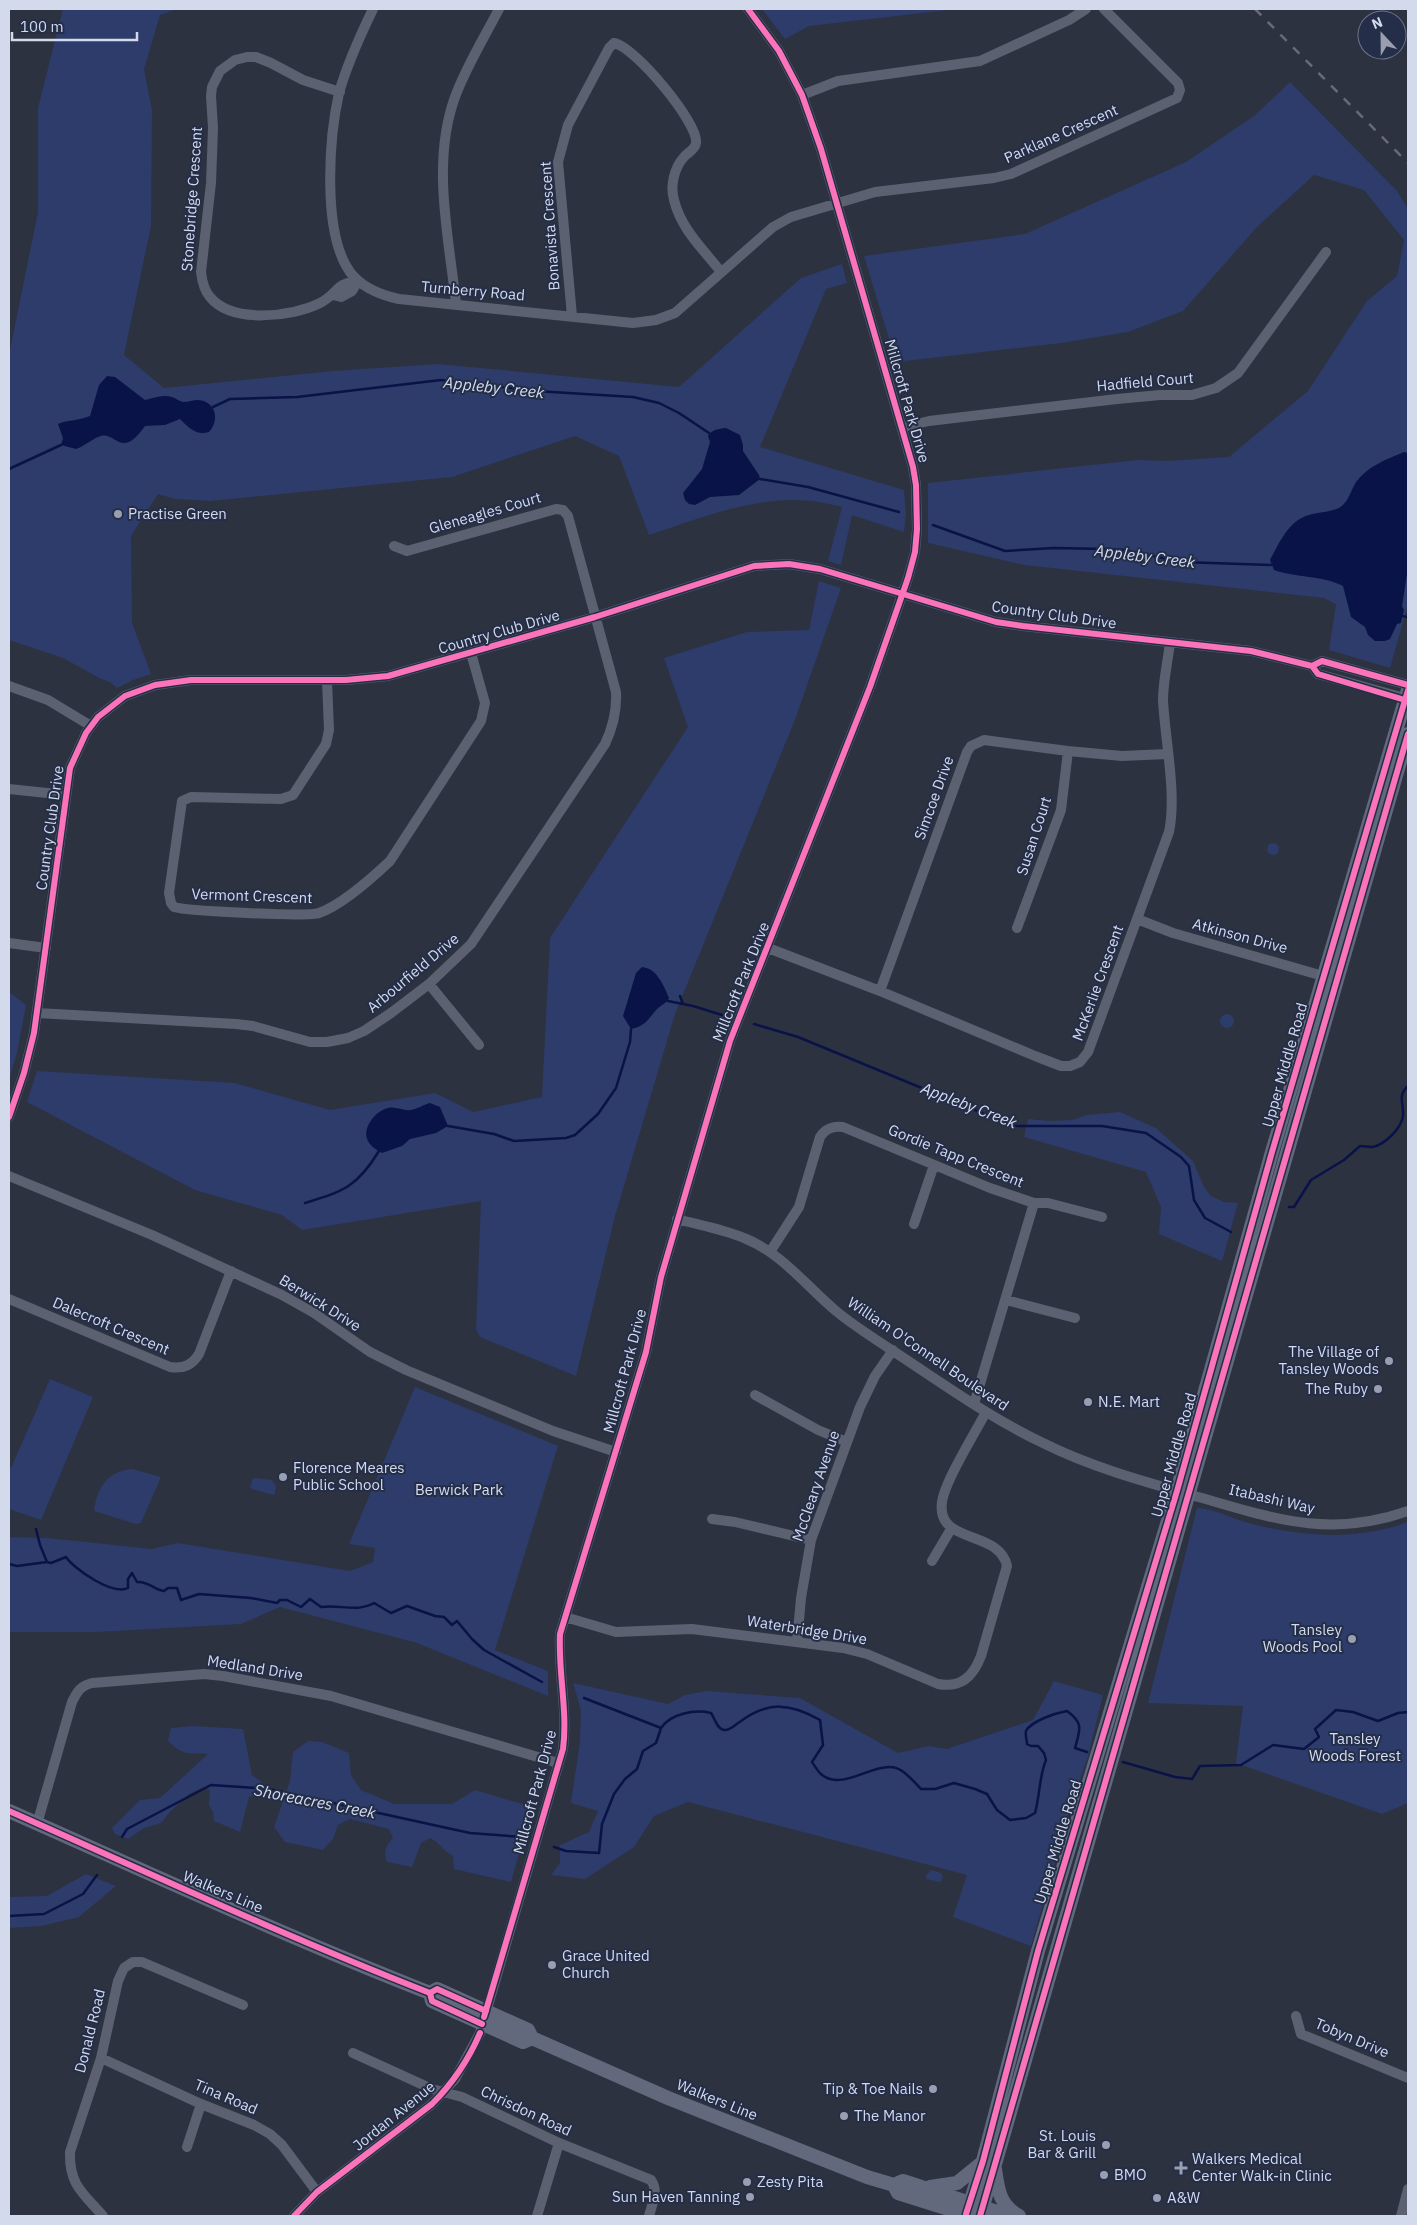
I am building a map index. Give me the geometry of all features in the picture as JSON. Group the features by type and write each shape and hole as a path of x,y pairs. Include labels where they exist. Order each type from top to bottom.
{"main road":[{"name":"Upper Middle Road","path":"973,2212 1058,1944 1116,1743 1183,1492 1330,978 1407,696"},
{"name":"Upper Middle Road","path":"1330,978 1408,734"},
{"name":"Upper Middle Road","path":"989,2163 1042,1938 1102,1739 1183,1492"},
{"name":"Walkers Line","path":"9,1811 181,1888 430,1993 432,2001 528,2030 532,2038 668,2098 775,2141 894,2185 903,2182 920,2194 973,2212 1009,2216"},
{"path":"1042,1938 1058,1944"},
{"path":"938,2216 920,2194 938,2187 957,2183 989,2163 1000,2198 1010,2211 1019,2216"}],"street":[{"name":"Turnberry Road","path":"373,9 349,61 340,92 335,112 330,173 333,218 343,257 347,266 358,280 376,292 391,298 633,323 656,320 675,313 783,220 837,204"},
{"path":"456,304 444,187 446,134 455,96 499,9"},
{"name":"Millcroft Park Drive","path":"484,2017 558,1764 565,1730 559,1654 560,1634 646,1352 661,1277 677,1219 730,1041 870,687 903,595 916,544 917,503 915,476 903,427 837,204 802,95 779,51 748,9"},
{"path":"802,95 838,81 980,61 1069,20 1086,9"},
{"name":"Parklane Crescent","path":"837,204 875,192 994,178 1011,174 1176,98 1180,90 1178,83 1104,9"},
{"name":"Bonavista Crescent","path":"572,316 558,162 568,125 609,48 614,43 621,44 649,69 674,100 693,132 696,139 694,148 679,162 673,178 673,198 686,230 721,272"},
{"name":"Stonebridge Crescent","path":"340,92 303,80 256,57 235,60 220,71 212,87 211,96 213,128 211,183 201,272 203,284 209,296 226,310 238,314 277,314 318,304 333,295 336,289 345,282 358,280"},
{"name":"Hadfield Court","path":"903,427 929,421 1117,399 1160,395 1192,395 1216,388 1238,373 1326,252"},
{"name":"Gleneagles Court","path":"394,546 407,551 556,509 563,510 568,516 595,617"},
{"name":"Country Club Drive","path":"9,1117 29,1055 37,1013 66,795 73,759 91,726 105,710 126,696 155,684 168,682 357,680 388,676 595,617 747,568 766,564 796,564 820,569 903,595 1008,624 1251,651 1312,666 1318,674 1344,682 1407,696"},
{"name":"Arbourfield Drive","path":"37,1013 236,1024 253,1026 310,1042 327,1042 348,1038 364,1032 428,984 471,944 605,744 616,710 616,692 595,617"},
{"name":"McKerlie Crescent","path":"768,948 880,991 1061,1066 1070,1066 1080,1062 1088,1052 1171,824 1171,794 1163,697 1170,642"},
{"name":"Vermont Crescent","path":"327,680 329,730 326,744 293,795 281,799 191,797 182,801 168,893 174,907 312,915 336,905 384,866 421,814 481,722 485,703 471,653"},
{"name":"Country Club Drive","path":"1312,666 1322,661 1408,685"},
{"path":"1344,682 1348,669"},
{"path":"9,686 48,700 91,726"},
{"name":"Simcoe Drive","path":"880,991 967,752 971,746 978,742 992,740 1068,751 1122,756 1167,754"},
{"name":"Susan Court","path":"1017,928 1061,810 1068,751"},
{"path":"9,789 66,795"},
{"name":"Atkinson Drive","path":"1137,919 1173,933 1330,978"},
{"path":"9,943 46,948"},
{"path":"428,984 479,1045"},
{"name":"Gordie Tapp Crescent","path":"770,1252 799,1207 820,1137 830,1128 843,1127 990,1188 1034,1202 974,1404"},
{"path":"914,1224 934,1165"},
{"name":"Berwick Drive","path":"9,1176 152,1235 292,1300 370,1352 406,1370 553,1431 616,1452"},
{"path":"1034,1202 1048,1203 1102,1217"},
{"name":"William O'Connell Boulevard","path":"677,1219 744,1238 770,1252 836,1310 986,1412 1019,1431 1067,1454 1183,1492"},
{"name":"Dalecroft Crescent","path":"9,1299 170,1367 179,1368 194,1361 199,1354 231,1271"},
{"path":"1006,1300 1075,1318"},
{"name":"McCleary Avenue","path":"797,1642 801,1598 811,1540 847,1442 875,1376 893,1350"},
{"path":"755,1395 818,1430 847,1442"},
{"path":"932,1560 951,1529 942,1510 944,1492 986,1412"},
{"name":"Itabashi Way","path":"1183,1492 1262,1516 1312,1525 1369,1522 1408,1511"},
{"path":"712,1519 811,1540"},
{"name":"Waterbridge Drive","path":"565,1617 616,1632 692,1629 843,1648 867,1654 938,1684 949,1686 967,1679 976,1671 1007,1566 1005,1557 996,1547 951,1529"},
{"name":"Medland Drive","path":"37,1824 72,1702 77,1692 84,1685 92,1683 204,1674 224,1676 330,1696 558,1764"},
{"name":"Donald Road","path":"103,2216 73,2182 70,2152 101,2058 118,1981 124,1968 133,1962 142,1962 243,2005"},
{"name":"Tobyn Drive","path":"1296,2016 1301,2034 1408,2078"},
{"name":"Jordan Avenue","path":"294,2216 317,2192 432,2104 444,2092 455,2079 472,2051 484,2017"},
{"name":"Chrisdon Road","path":"353,2053 444,2092 462,2097 559,2143 651,2180 655,2186 656,2193 649,2216"},
{"name":"Tina Road","path":"101,2058 201,2104 254,2125 270,2134 282,2145 317,2192"},
{"path":"187,2147 201,2104"},
{"path":"537,2216 559,2143"},
{"path":"1400,2216 1408,2189"}],"green space":[{"path":"63,9 177,9 160,15 144,69 152,110 151,226 124,355 164,388 333,371 438,364 679,387 801,278 842,264 847,283 826,289 760,447 904,490 906,515 904,532 852,515 841,565 828,561 842,507 815,501 790,500 770,501 729,509 649,535 619,456 575,436 452,477 210,501 175,499 158,494 131,536 132,623 151,674 117,688 110,682 63,658 9,640 9,355 38,212 38,108"},
{"path":"762,9 957,9 809,26 785,39"},
{"path":"1290,82 1397,191 1408,209 1408,604 1390,668 1329,650 1336,604 1324,598 1025,565 928,543 928,483 1138,460 1167,461 1229,457 1308,391 1367,301 1397,276 1404,240 1364,190 1314,175 1257,227 1183,311 1128,332 1061,343 896,362 864,256 1025,234 1186,162 1254,116"},
{"path":"819,581 841,588 796,717 675,1014 615,1216 576,1376 480,1337 476,1329 481,1201 302,1230 282,1215 195,1190 27,1102 37,1071 235,1083 330,1110 435,1093 473,1112 542,1097 550,938 688,727 664,658 747,632 809,630"},
{"path":"1271,843 1275,843 1279,849 1275,855 1271,855 1267,851 1267,847"},
{"path":"9,992 26,1005 17,1053 9,1080"},
{"path":"1224,1014 1230,1014 1234,1021 1230,1028 1224,1028 1220,1024 1220,1018"},
{"path":"1120,1112 1156,1128 1193,1161 1204,1187 1211,1196 1224,1202 1238,1203 1222,1261 1159,1234 1161,1207 1146,1172 1024,1137 1028,1119 1049,1121 1072,1120 1087,1115"},
{"path":"50,1379 93,1397 41,1520 9,1509 9,1467 11,1468"},
{"name":"Berwick Park","path":"415,1387 558,1446 495,1650 548,1671 548,1696 417,1643 280,1607 241,1624 97,1632 9,1632 9,1537 47,1538 152,1549 178,1543 350,1571 373,1562 375,1548 349,1544"},
{"path":"132,1469 161,1477 141,1523 136,1524 94,1511 98,1495 105,1482 116,1473"},
{"path":"253,1478 272,1480 276,1486 275,1493 273,1495 252,1489 250,1487"},
{"name":"Tansley Woods Forest","path":"1197,1508 1203,1508 1268,1528 1308,1534 1328,1535 1369,1532 1408,1522 1408,1803 1382,1814 1236,1763 1243,1706 1148,1703"},
{"path":"1054,1681 1103,1695 1088,1756 1068,1815 1031,1946 953,1917 967,1875 688,1802 654,1816 634,1847 585,1879 551,1875 560,1863 560,1845 589,1832 598,1811 571,1803 580,1741 581,1710 573,1683 668,1704 685,1695 707,1691 800,1698 898,1753 929,1746 947,1749 1033,1720"},
{"path":"192,1726 243,1729 252,1775 263,1783 259,1794 249,1797 240,1832 214,1821 213,1812 209,1805 210,1790 203,1787 189,1794 161,1823 144,1828 128,1839 115,1834 112,1828 140,1800 160,1798 208,1754 182,1751 168,1741 171,1728"},
{"path":"308,1741 322,1742 349,1753 351,1775 361,1790 394,1804 452,1804 475,1790 532,1807 511,1882 454,1869 453,1856 430,1838 421,1843 412,1867 387,1862 386,1849 393,1838 389,1829 350,1819 338,1825 333,1839 323,1850 285,1842 274,1827 290,1781 293,1752"},
{"path":"931,1870 941,1873 943,1877 940,1882 926,1879 926,1875"},
{"path":"86,1874 116,1886 79,1917 42,1926 9,1928 9,1897 47,1896"}],"shaded area":[{"path":"107,376 115,377 145,400 165,396 183,402 204,401 212,407 214,412 215,417 212,427 209,432 196,432 180,419 165,425 145,426 137,436 124,443 101,436 76,449 61,445 63,438 58,424 90,416 99,385"},
{"path":"726,428 740,435 743,451 760,479 739,495 710,497 695,505 689,504 685,500 683,493 702,469 710,442 708,436 718,429"},
{"path":"1404,452 1408,453 1408,568 1402,606 1404,610 1401,623 1397,624 1390,639 1375,641 1368,635 1365,627 1351,617 1343,586 1335,582 1274,570 1270,560 1281,539 1295,522 1309,515 1339,508 1347,500 1361,476 1378,464"},
{"path":"642,967 656,974 669,998 643,1024 631,1029 623,1016 636,973"},
{"path":"430,1103 440,1107 448,1126 436,1133 410,1139 402,1146 382,1153 369,1143 366,1134 369,1124 381,1111 391,1108 411,1110"}],"waterway":[{"name":"Appleby Creek","path":"213,407 230,399 297,397 441,380 536,391 633,397 659,403 679,413 709,433"},
{"name":"Appleby Creek","path":"9,469 61,445"},
{"name":"Appleby Creek","path":"760,479 808,487 899,512"},
{"name":"Appleby Creek","path":"933,525 1005,551 1054,548 1125,550 1181,562 1271,565"},
{"name":"Appleby Creek","path":"1402,616 1407,617"},
{"name":"Appleby Creek","path":"680,996 683,1004"},
{"name":"Appleby Creek","path":"668,1001 722,1015"},
{"name":"Appleby Creek","path":"754,1024 798,1037 1014,1126 1102,1126 1146,1133 1181,1157 1189,1166 1194,1200 1205,1218 1231,1232"},
{"name":"Appleby Creek","path":"448,1126 494,1134 514,1141 566,1138 575,1135 598,1114 616,1088 630,1042 631,1029"},
{"name":"Appleby Creek","path":"1289,1207 1294,1207 1311,1180 1344,1160 1360,1146 1373,1147 1392,1135 1402,1121 1402,1096 1408,1086"},
{"name":"Appleby Creek","path":"305,1203 330,1195 348,1186 364,1173 379,1151"},
{"name":"Shoreacres Creek","path":"36,1529 47,1562"},
{"name":"Shoreacres Creek","path":"9,1564 17,1566 51,1563 66,1557 85,1574 104,1585 113,1588 128,1588 128,1579 132,1573 137,1582 145,1583 160,1590 177,1588 181,1600 199,1594 251,1598 277,1603 280,1600 287,1600 301,1607 310,1599 321,1607 354,1608 374,1603 391,1613 407,1606 435,1616 444,1617 452,1625 457,1621 484,1650 542,1682"},
{"name":"Shoreacres Creek","path":"584,1698 661,1728 670,1719 690,1712 711,1713 720,1728 726,1730 751,1715 770,1707 799,1710 820,1720 823,1745 812,1762 822,1775 838,1780 882,1768 895,1768 907,1775 921,1789 935,1789 954,1783 987,1794 997,1810 1010,1820 1026,1818 1035,1813 1038,1800 1046,1760 1044,1753 1038,1746 1027,1744 1026,1731 1029,1727 1044,1718 1067,1711 1076,1719 1079,1727 1075,1748 1087,1752"},
{"name":"Shoreacres Creek","path":"1123,1762 1175,1777 1192,1779 1200,1766 1241,1765 1273,1745 1304,1749 1319,1737 1315,1729 1336,1710 1353,1712 1378,1721 1398,1713 1408,1712"},
{"name":"Shoreacres Creek","path":"554,1847 566,1851 599,1853 602,1824 614,1794 625,1779 637,1769 643,1751 656,1743 661,1728"},
{"name":"Shoreacres Creek","path":"122,1837 127,1829 211,1785 269,1789 470,1833 522,1837"},
{"name":"Shoreacres Creek","path":"9,1916 44,1914 83,1894 97,1875"}],"railway":[{"path":"1255,9 1408,163"}],"cycle path":[{"path":"484,2017 563,1749 564,1720 560,1634 646,1352 661,1277 730,1041 870,687 908,578 915,552 917,529 916,485 913,467 821,149 802,95 779,51 748,9"},
{"path":"9,1117 24,1073 34,1033 70,768 86,733 98,717 125,696 155,685 191,680 346,680 388,676 595,617 754,566 789,564 820,569 996,622 1251,651 1312,666 1322,661 1408,685"},
{"path":"1312,666 1318,674 1405,700"},
{"path":"966,2214 983,2161 1038,1951 1177,1491 1272,1152 1408,690"},
{"path":"980,2216 1408,734"},
{"path":"9,1811 324,1950 430,1993 437,1989 486,2011"},
{"path":"430,1993 432,2001 482,2024"},
{"path":"294,2216 317,2192 432,2104 459,2071 480,2033"}],"place":[{"name":"Practise Green","path":"118,514"},
{"name":"The Village of Tansley Woods","path":"1389,1361"},
{"name":"The Ruby","path":"1378,1389"},
{"name":"N.E. Mart","path":"1088,1402"},
{"name":"Florence Meares Public School","path":"283,1477"},
{"name":"Tansley Woods Pool","path":"1352,1639"},
{"name":"Grace United Church","path":"552,1965"},
{"name":"Tip & Toe Nails","path":"933,2089"},
{"name":"The Manor","path":"844,2116"},
{"name":"St. Louis Bar & Grill","path":"1106,2145"},
{"name":"Walkers Medical Center Walk-in Clinic","path":"1181,2168"},
{"name":"BMO","path":"1104,2175"},
{"name":"Zesty Pita","path":"747,2182"},
{"name":"Sun Haven Tanning","path":"750,2197"},
{"name":"A&W","path":"1157,2198"}]}
